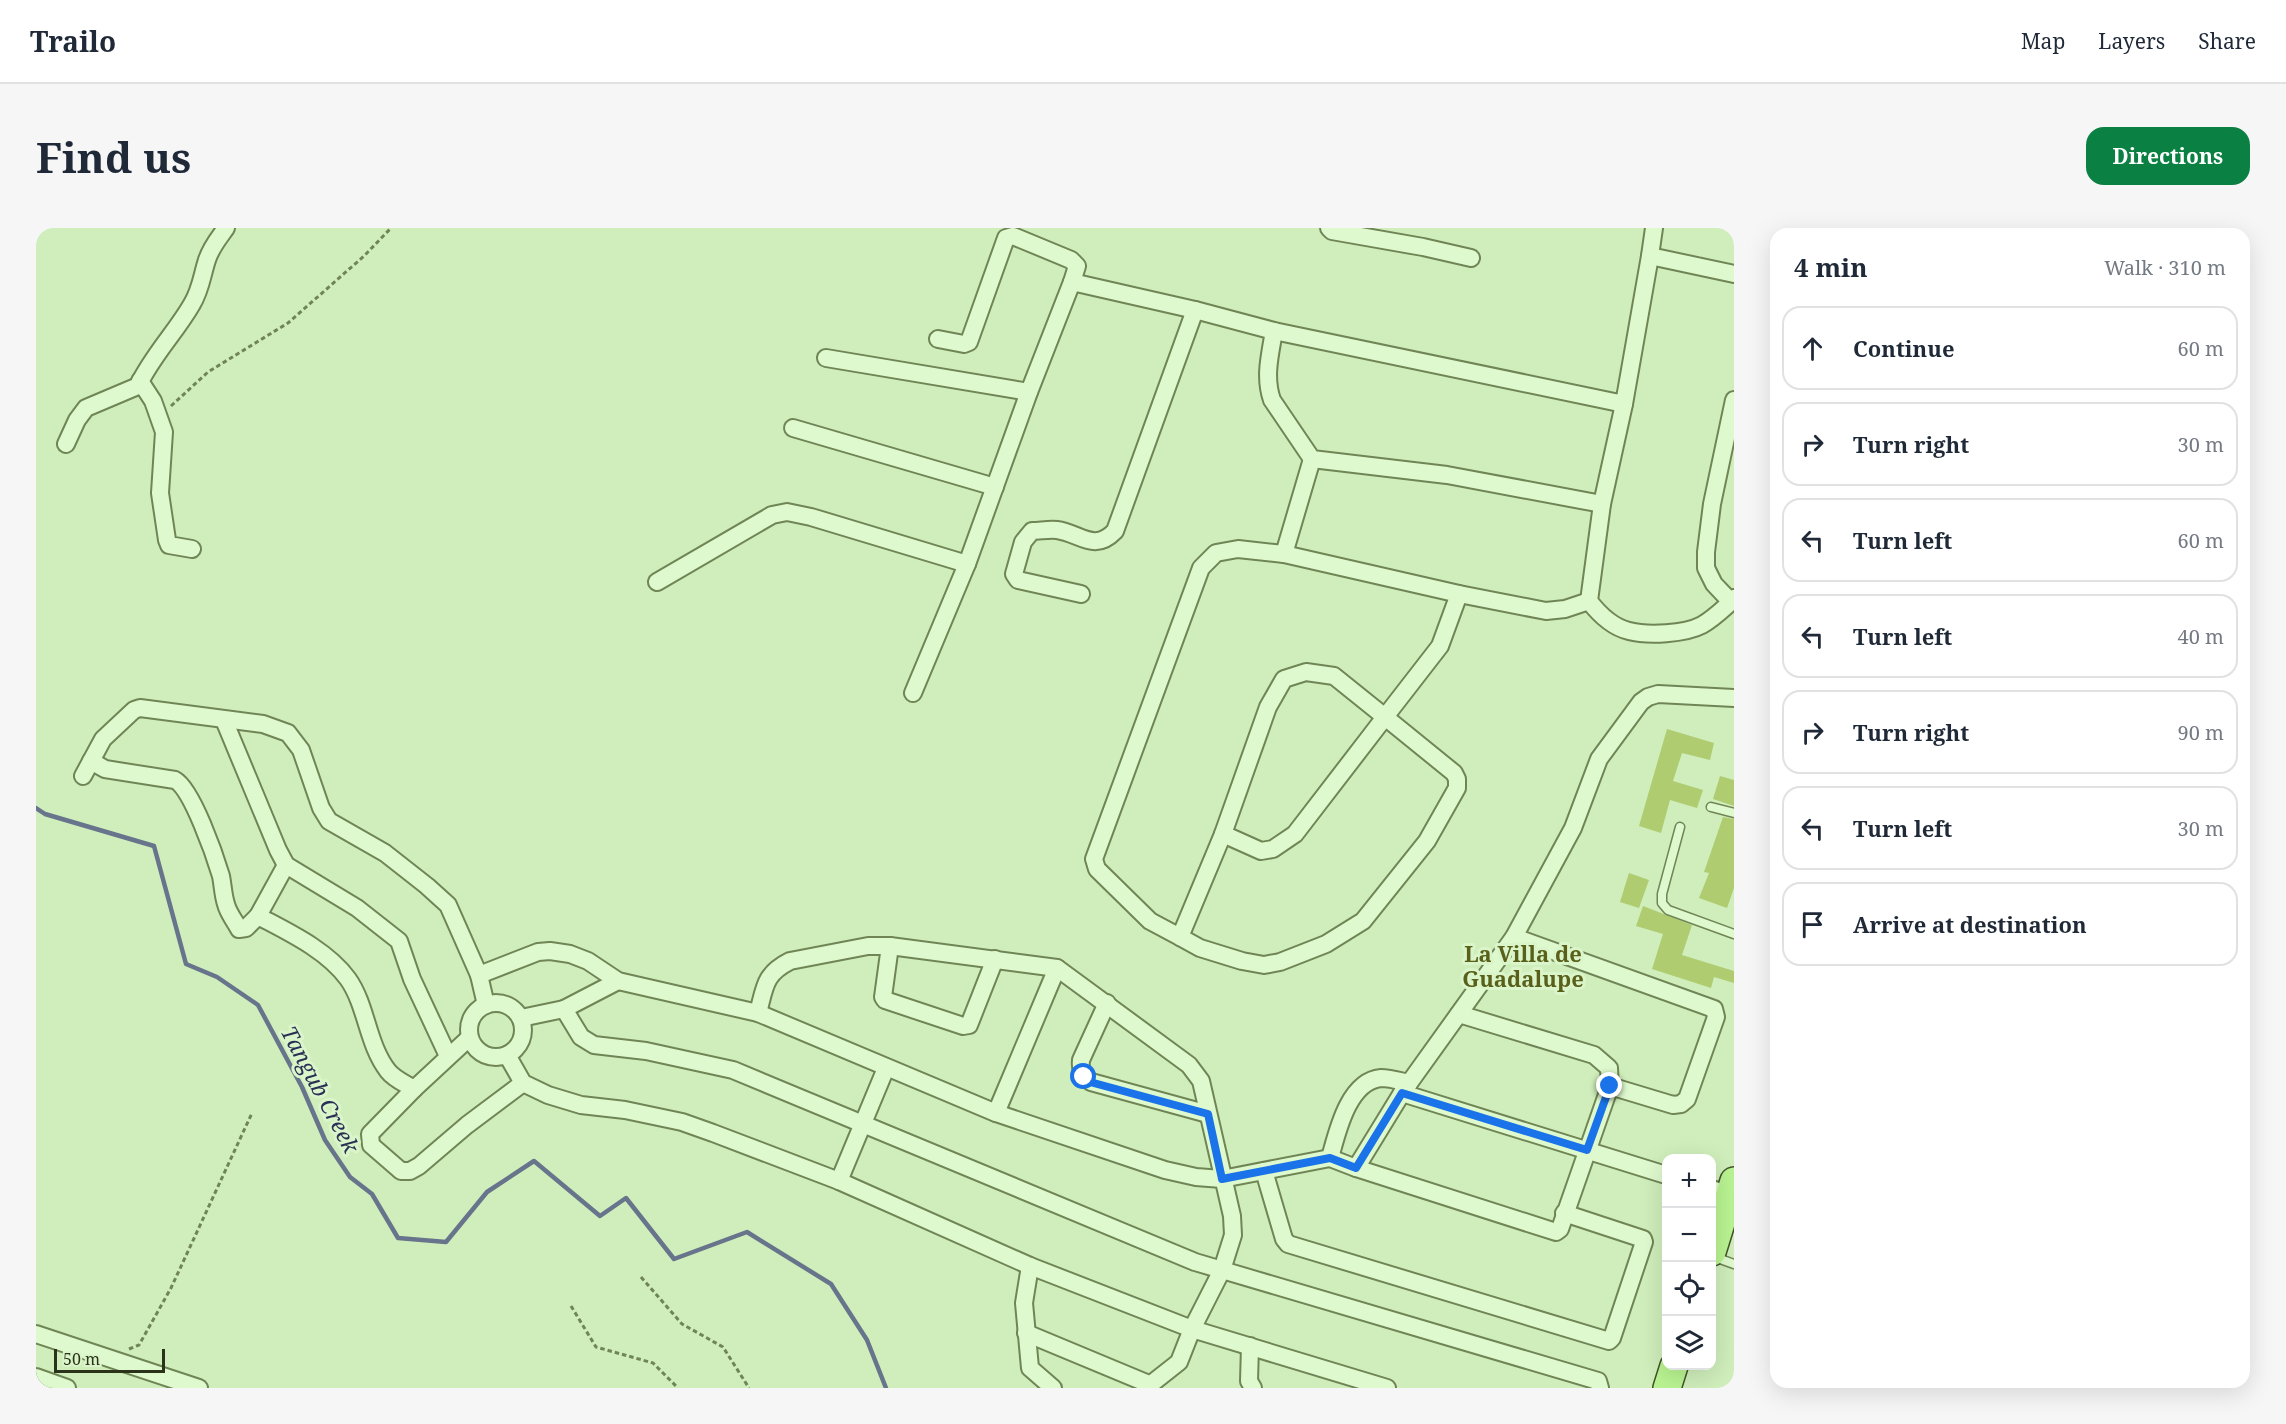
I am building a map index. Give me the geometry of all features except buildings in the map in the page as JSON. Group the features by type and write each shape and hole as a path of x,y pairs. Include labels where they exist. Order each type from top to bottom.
{"main road":[{"path":"1716,1232 1725,1188"},
{"path":"1667,1388 1672,1370"}],"street":[{"path":"66,444 77,420 86,408 138,386 192,305 201,288 207,259 226,228"},
{"path":"1329,228 1332,231 1471,258"},
{"path":"1654,228 1624,404 1602,504 1589,601 1598,613 1629,631 1668,633 1700,626 1714,617 1732,600 1714,584 1707,568 1706,552 1712,504 1734,400"},
{"path":"913,693 967,564 1077,266 1071,260 1013,236 1006,238 969,342 964,344 938,339"},
{"path":"1650,256 1734,274"},
{"path":"1072,282 1196,310 1274,331 1624,404"},
{"path":"1081,594 1015,578 1023,542 1032,531 1058,530 1088,541 1100,542 1109,538 1115,531 1196,310"},
{"path":"1274,331 1267,378 1272,400 1311,459 1284,554"},
{"path":"826,358 1029,392"},
{"path":"140,381 153,401 164,432 160,493 166,540 170,545 192,549"},
{"path":"793,428 995,487"},
{"path":"1311,459 1448,475 1602,504"},
{"path":"657,582 772,515 787,512 967,564"},
{"path":"1180,937 1223,834 1268,707 1284,679 1306,672 1334,676 1454,773 1457,788 1427,841 1363,921 1326,944 1280,962 1264,964 1242,961 1200,948 1150,921 1096,869 1094,859 1201,568 1216,553 1238,549 1284,554 1459,594 1546,610 1565,609 1589,601"},
{"path":"1223,834 1261,851 1273,849 1295,834 1440,646 1459,594"},
{"path":"1356,1168 1405,1088 1514,937 1573,828 1599,759 1641,702 1648,696 1658,694 1734,698"},
{"path":"286,865 258,916 243,930 239,929 228,910 220,876 205,831 192,801 178,781 105,769 87,769 103,739 134,710 140,708 263,724 291,736 301,750 321,808 329,821 385,853 448,906 479,975 486,1005"},
{"path":"224,720 286,865 357,908 399,941 412,979 448,1056"},
{"path":"258,916 311,947 342,972 357,994 375,1048 387,1070 414,1089"},
{"path":"1514,937 1714,1009 1716,1017 1687,1099 1681,1104 1673,1105 1610,1086"},
{"path":"758,1013 769,976 778,967 790,961 868,946 890,946 995,959 1057,968 1196,1072 1201,1081 1232,1216 1233,1235 1222,1270 1192,1329 1179,1362 1149,1386 1026,1333"},
{"path":"890,946 883,997 885,1000 963,1026 969,1025 995,959"},
{"path":"479,975 526,956 550,951 588,961 618,981 758,1013 996,1113 1165,1170 1196,1177 1222,1179 1330,1158 1552,1231 1560,1229 1610,1086 1609,1068 1594,1055 1459,1014"},
{"path":"996,1113 1057,968"},
{"path":"520,1018 564,1009 618,981"},
{"path":"493,1003 509,1006 520,1018 523,1029 522,1040 516,1049 507,1055 498,1058 488,1057 473,1046 468,1028 477,1010 493,1003"},
{"path":"1107,1004 1081,1060 1084,1077 1090,1082 1208,1114"},
{"path":"564,1009 581,1037 594,1045 646,1051 733,1070 1195,1262 1598,1381 1600,1388"},
{"path":"470,1038 458,1051 448,1056 370,1134 370,1144 401,1171 410,1171 419,1166 467,1125 524,1083"},
{"path":"507,1055 524,1083 548,1095 581,1105 625,1110 682,1122 839,1180 1030,1266 1192,1329 1387,1388"},
{"path":"839,1180 886,1068"},
{"path":"1330,1158 1342,1118 1354,1094 1370,1081 1382,1078 1405,1088 1662,1174"},
{"path":"1263,1171 1284,1239 1288,1244 1609,1341 1612,1338 1644,1242 1642,1239 1564,1213"},
{"path":"1030,1266 1024,1303 1030,1368 1053,1388"},
{"path":"36,1334 199,1388"},
{"path":"1250,1346 1250,1381 1253,1388"},
{"path":"36,1377 67,1388"}],"lane":[{"path":"1711,807 1734,813"},
{"path":"1680,827 1662,894 1662,903 1668,910 1734,934"},
{"path":"1716,1257 1734,1264"}],"path":[{"path":"159,418 208,372 288,323 364,256 391,228"},
{"path":"108,1358 139,1345 171,1288 252,1113"},
{"path":"641,1277 682,1324 723,1347 749,1388"},
{"path":"571,1306 596,1347 653,1363 678,1388"}],"waterway":[{"name":"Tangub Creek","path":"36,808 45,814 154,846 186,964 217,977 258,1005 302,1087 325,1140 350,1177 372,1194 398,1238 446,1242 487,1192 534,1161 600,1216 626,1198 674,1259 747,1232 831,1284 867,1340 886,1388"}],"district":[{"name":"La Villa de Guadalupe","path":"1523,966"}],"route":[{"path":"1084,1077 1090,1082 1208,1114 1222,1179 1325,1158 1336,1159 1356,1168 1402,1093 1587,1150 1610,1086"}]}
